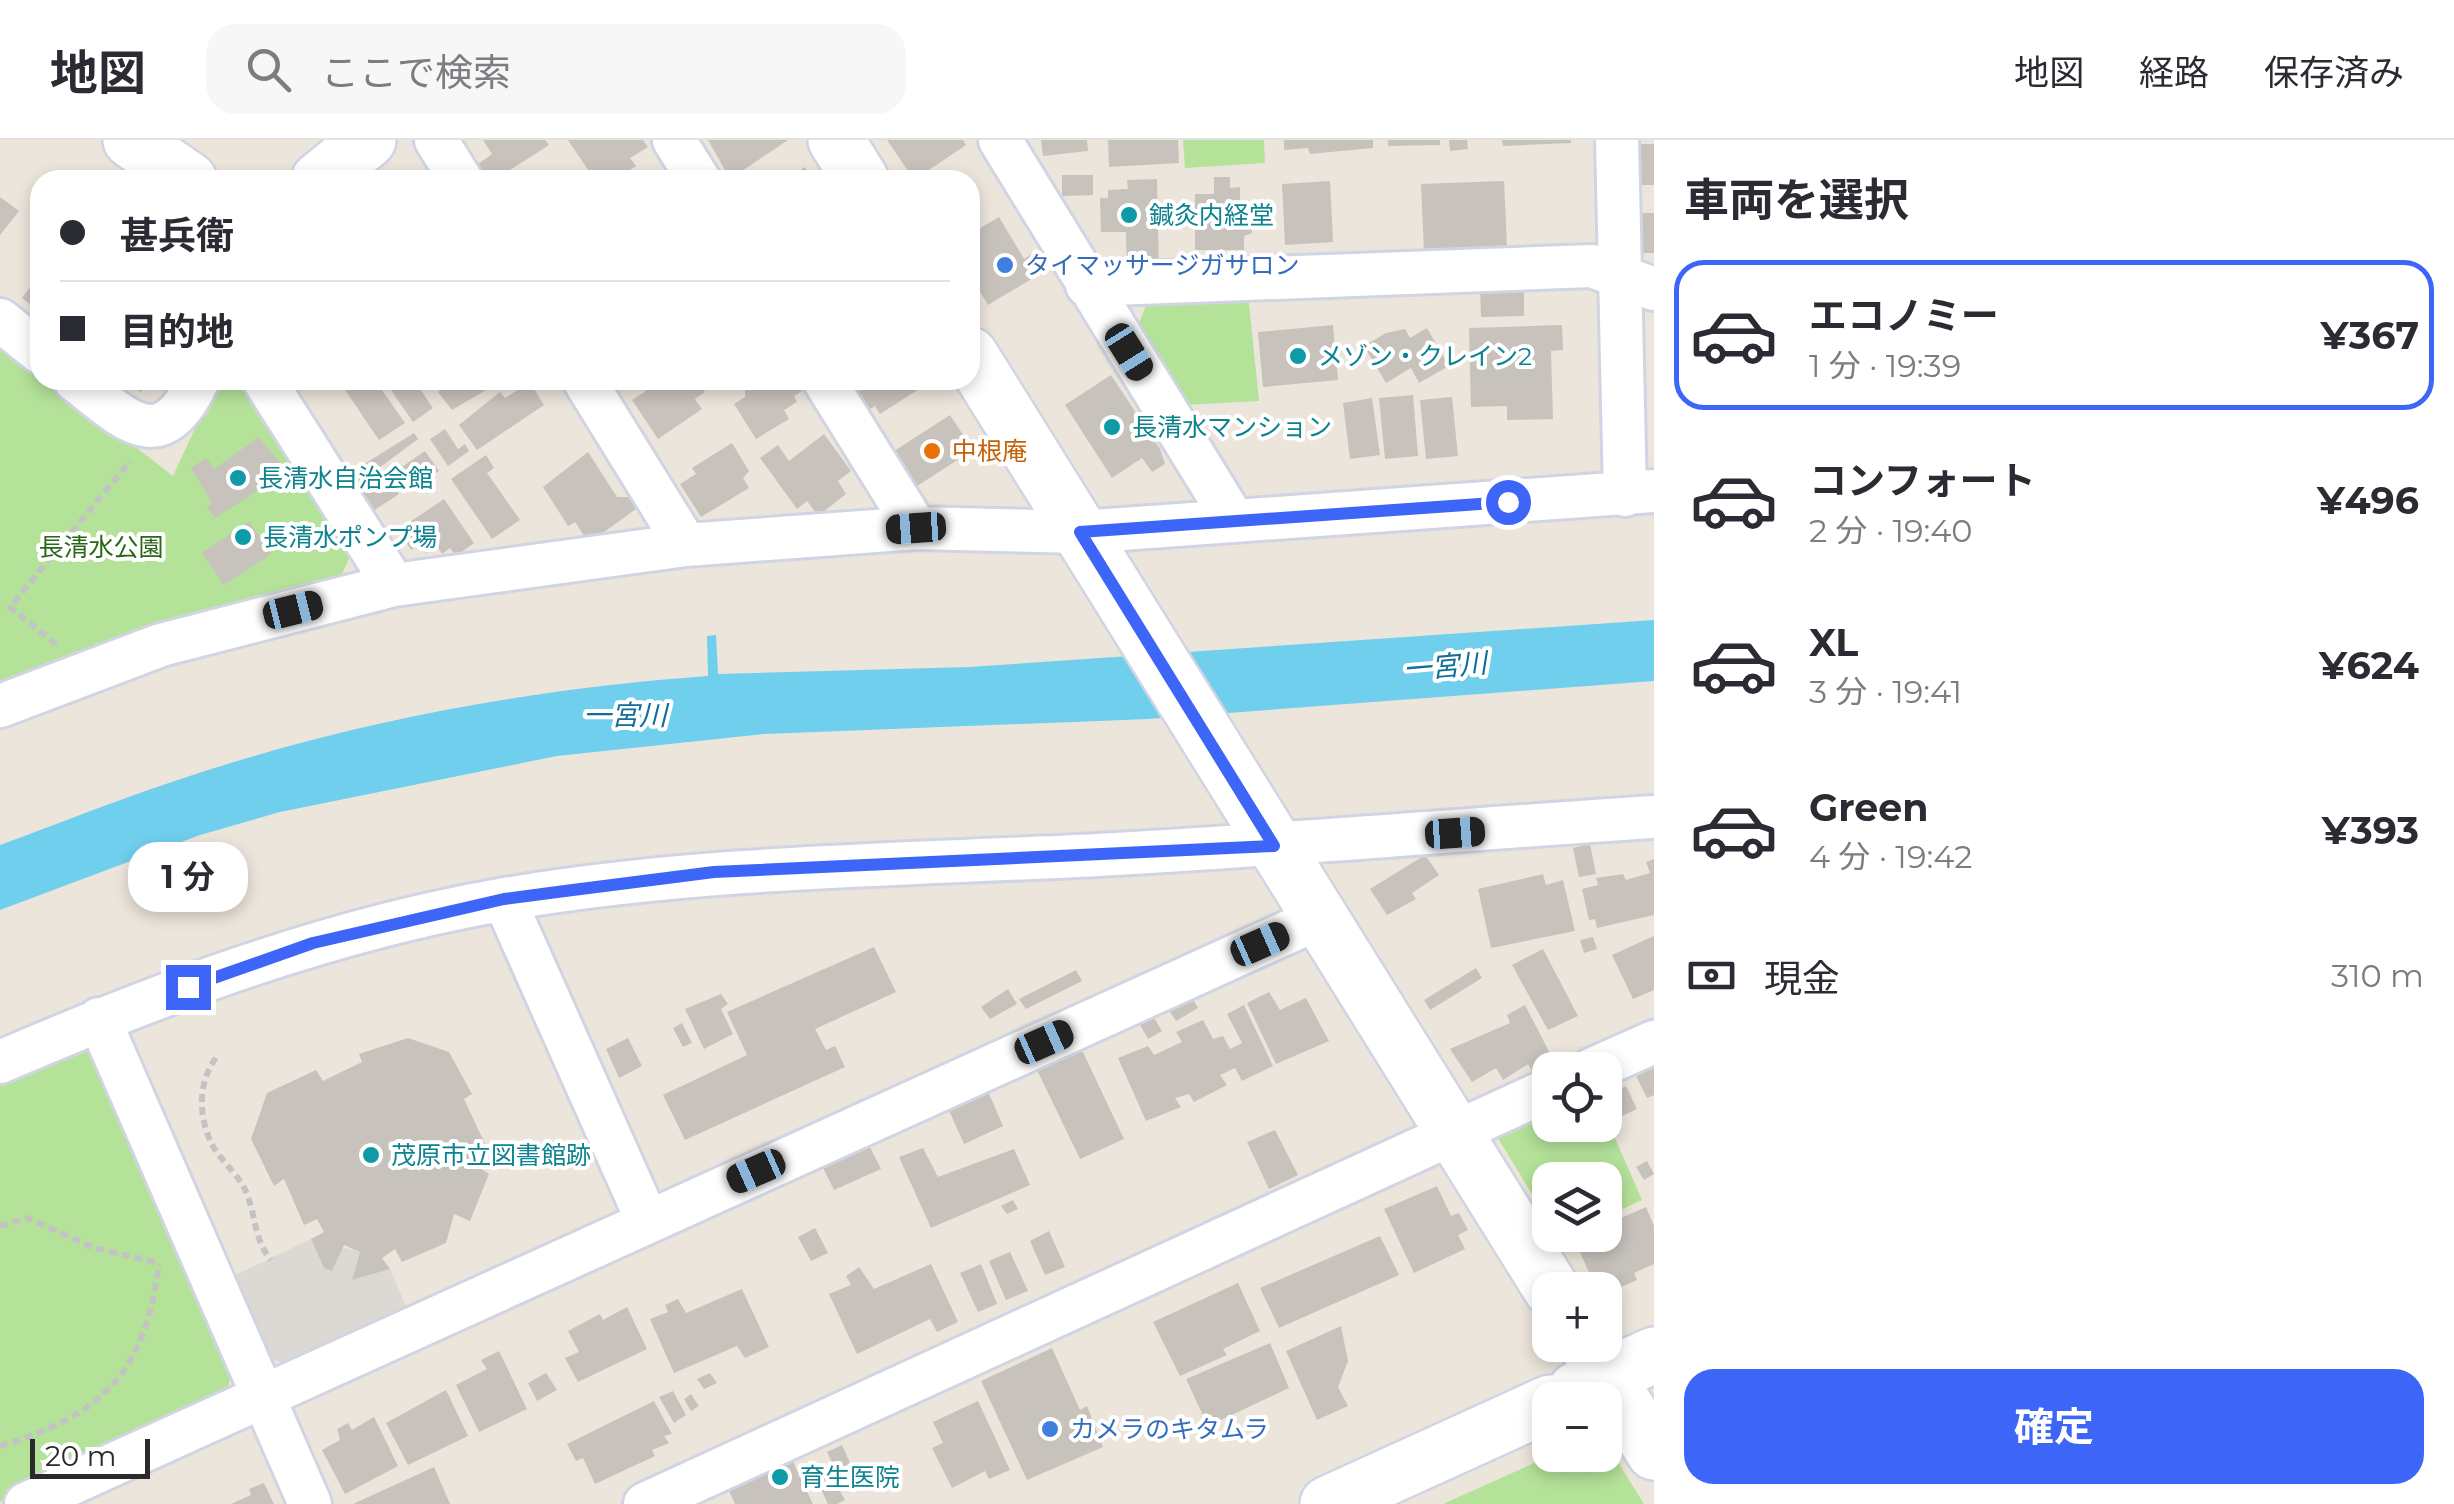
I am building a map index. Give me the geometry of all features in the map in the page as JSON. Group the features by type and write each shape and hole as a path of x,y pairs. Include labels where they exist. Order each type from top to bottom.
{"street":[{"path":"130,140 174,170"},
{"path":"332,170 368,140"},
{"path":"436,140 455,170"},
{"path":"674,140 693,170"},
{"path":"836,140 855,170"},
{"path":"1000,140 1234,521"},
{"path":"0,706 161,645 394,585 686,545 916,528 1090,549 1234,521 1640,493 1637,284 1617,140"},
{"path":"1087,285 1592,266 1637,284"},
{"path":"0,320 30,344"},
{"path":"980,371 1541,1272"},
{"path":"89,390 132,424 160,425 184,410 193,390"},
{"path":"270,390 394,585"},
{"path":"590,390 686,545"},
{"path":"830,390 916,528"},
{"path":"0,1062 99,1019 313,943 504,899 714,872 1264,829 1654,817"},
{"path":"504,899 647,1220"},
{"path":"26,1504 1319,918"},
{"path":"99,1019 179,1256 262,1398 310,1504"},
{"path":"1622,1056 1654,1042"},
{"path":"645,1504 1532,1096"},
{"path":"1582,1382 1612,1362"},
{"path":"1617,1362 1654,1452"},
{"path":"1328,1504 1532,1411"}],"path":[{"path":"90,671 10,607 160,425"},
{"path":"216,1058 202,1083 204,1116 213,1146 245,1189 256,1237 271,1260"},
{"path":"0,1226 28,1218 94,1248 179,1256 141,1347 111,1391 56,1427 0,1446"}],"green space":[{"path":"1183,140 1264,140 1265,163 1185,168"},
{"path":"1248,294 1259,401 1183,405 1135,333 1150,296"},
{"name":"長清水公園","path":"0,341 30,364 30,390 63,390 173,476 213,390 253,390 353,550 336,587 0,690"},
{"path":"67,1041 100,1053 233,1366 225,1401 0,1502 0,1070"},
{"path":"1532,1116 1532,1142 1617,1142 1642,1200 1622,1209 1622,1162 1532,1162 1532,1194 1495,1133"},
{"path":"1532,1464 1532,1472 1622,1472 1622,1469 1644,1504 1443,1504"}],"shaded area":[{"path":"311,1239 360,1252 352,1280 390,1269 408,1311 290,1366 260,1354 227,1279"}],"water":[{"name":"一宮川","path":"1654,620 1654,681 1148,719 765,734 557,756 280,812 200,835 0,910 0,845 182,778 358,729 533,695 708,676 707,636 716,635 718,674 969,667"}],"building":[{"path":"483,140 545,140 549,145 510,170 480,170 477,165 492,154"},
{"path":"568,140 643,140 648,147 630,158 636,166 630,170 588,170"},
{"path":"708,140 788,140 743,170 725,170"},
{"path":"887,140 963,140 966,145 929,170 907,170"},
{"path":"1041,140 1087,140 1088,151 1043,156"},
{"path":"1108,140 1178,140 1179,163 1109,167"},
{"path":"1284,140 1373,140 1373,148 1310,154 1308,148 1284,150"},
{"path":"1388,140 1440,140 1440,145 1388,146"},
{"path":"1449,140 1467,140 1468,149 1450,151"},
{"path":"1502,140 1571,140 1571,143 1503,146"},
{"path":"1641,144 1654,144 1654,185 1641,185"},
{"path":"1062,175 1093,175 1093,195 1062,196"},
{"path":"1214,177 1230,177 1230,188 1240,187 1240,205 1252,206 1252,233 1244,236 1244,250 1195,250 1195,194 1214,194"},
{"name":"鍼灸内経堂","path":"1157,179 1159,271 1127,271 1126,232 1101,232 1100,198 1108,198 1108,190 1128,189 1127,180"},
{"path":"1330,181 1333,242 1285,245 1282,184"},
{"path":"1504,181 1507,247 1424,251 1421,184"},
{"path":"0,197 19,211 0,235"},
{"path":"1642,213 1654,213 1654,253 1642,253"},
{"name":"タイマッサージガサロン","path":"999,217 1024,259 1033,253 1045,271 988,305 980,292 980,228"},
{"path":"1524,285 1524,316 1481,317 1480,286"},
{"path":"30,287 30,304 22,298"},
{"name":"メゾン・クレイン2","path":"1333,325 1338,380 1263,387 1258,332"},
{"path":"1562,325 1563,350 1551,351 1553,419 1507,420 1507,406 1471,407 1469,328"},
{"path":"1427,328 1449,366 1419,383 1411,368 1386,383 1364,346 1386,333 1405,329 1410,338"},
{"name":"長清水マンション","path":"1111,375 1160,449 1165,464 1152,472 1142,458 1112,478 1065,405"},
{"path":"345,390 382,390 405,423 379,440"},
{"path":"391,390 421,390 433,408 413,422"},
{"path":"440,390 486,390 452,410 438,392"},
{"path":"518,390 535,390 544,405 477,450 459,425 500,392 505,398"},
{"path":"745,390 802,391 794,396 797,402 784,410 789,419 756,439 734,404 745,397"},
{"path":"861,390 917,390 880,414 875,406 867,411 856,394"},
{"path":"646,391 705,392 695,399 702,409 658,439 632,400"},
{"path":"1413,395 1418,456 1385,459 1379,398"},
{"path":"1452,397 1458,456 1426,459 1420,400"},
{"path":"1372,398 1380,455 1350,459 1343,403"},
{"name":"中根庵","path":"950,415 973,450 914,488 891,453"},
{"path":"445,429 458,449 465,444 469,451 448,466 430,439"},
{"path":"414,433 418,439 375,471 380,480 388,475 399,494 373,511 350,473"},
{"path":"824,434 851,471 838,481 846,494 818,516 807,501 797,509 760,458 778,445 789,461"},
{"name":"長清水自治会館","path":"259,437 287,472 215,518 207,507 212,503 191,468 206,458 214,469"},
{"path":"732,443 749,471 743,478 749,488 701,517 680,484 696,474 692,468"},
{"path":"425,451 439,471 413,489 399,469"},
{"path":"588,452 617,497 634,497 640,506 589,543 575,522 568,526 543,487"},
{"path":"486,455 494,468 487,473 520,520 492,539 451,479"},
{"path":"444,499 474,543 456,556 450,548 442,554 437,546 426,554 420,544 411,550 398,530"},
{"name":"長清水ポンプ場","path":"249,521 271,554 224,585 202,553"},
{"path":"1590,844 1596,874 1579,877 1573,848"},
{"path":"1425,855 1439,875 1412,893 1416,899 1387,915 1370,889"},
{"path":"1654,859 1654,915 1597,928 1595,919 1589,920 1582,889 1598,885 1596,878 1623,874 1626,880 1650,873 1646,862"},
{"path":"1543,874 1546,885 1563,880 1575,931 1491,948 1478,889"},
{"path":"1654,936 1654,990 1633,999 1612,955"},
{"path":"1593,937 1597,949 1584,953 1580,940"},
{"path":"874,947 896,992 815,1029 826,1050 835,1046 845,1067 685,1140 663,1095 747,1055 727,1012"},
{"path":"1543,949 1578,1016 1548,1030 1512,965"},
{"path":"1476,968 1482,978 1430,1010 1424,1000"},
{"path":"1076,970 1082,981 1026,1009 1019,999"},
{"path":"1008,989 1017,1004 990,1019 981,1007"},
{"path":"1269,992 1280,1010 1306,998 1329,1041 1276,1064 1247,1003"},
{"path":"721,994 728,1004 721,1009 733,1034 704,1049 685,1009"},
{"path":"1190,995 1198,1008 1176,1021 1168,1009"},
{"path":"1244,1005 1273,1066 1242,1081 1235,1068 1220,1075 1227,1085 1194,1102 1189,1094 1175,1098 1181,1107 1146,1121 1118,1058 1148,1046 1154,1055 1182,1042 1176,1032 1203,1020 1213,1039 1223,1036 1230,1049 1242,1043 1227,1014"},
{"path":"1525,1005 1549,1052 1532,1052 1532,1070 1528,1064 1503,1080 1496,1068 1472,1082 1450,1049 1510,1023 1507,1015"},
{"path":"1151,1013 1162,1031 1148,1039 1138,1021"},
{"path":"682,1023 692,1043 683,1047 673,1028"},
{"name":"茂原市立図書館跡","path":"408,1038 449,1052 472,1094 464,1099 485,1144 477,1166 489,1174 470,1221 454,1214 446,1243 402,1262 395,1249 382,1258 390,1269 352,1280 360,1252 344,1245 332,1271 324,1268 311,1239 324,1232 317,1219 304,1225 284,1179 274,1186 251,1139 267,1093 316,1070 323,1081 362,1062 359,1054"},
{"path":"628,1038 642,1066 619,1078 606,1049"},
{"path":"1082,1050 1124,1139 1080,1159 1037,1070"},
{"path":"1654,1068 1654,1095 1647,1098 1636,1076"},
{"path":"1626,1086 1637,1109 1622,1116 1622,1088"},
{"path":"987,1089 1003,1126 964,1144 947,1106"},
{"path":"1275,1130 1298,1175 1269,1189 1247,1142"},
{"path":"868,1143 881,1169 834,1190 821,1164"},
{"path":"923,1148 938,1177 1014,1149 1030,1185 931,1228 899,1157"},
{"path":"1647,1161 1654,1174 1644,1180 1636,1167"},
{"path":"1437,1186 1451,1216 1459,1213 1468,1230 1458,1235 1465,1249 1414,1273 1384,1209"},
{"path":"1013,1200 1018,1209 1007,1214 1001,1206"},
{"path":"1646,1207 1654,1226 1654,1264 1634,1273 1637,1280 1622,1287 1622,1272 1589,1272 1580,1252 1622,1252 1622,1218"},
{"path":"815,1228 828,1253 811,1261 798,1237"},
{"path":"1049,1231 1065,1267 1045,1275 1030,1241"},
{"path":"1380,1236 1399,1275 1279,1328 1260,1288"},
{"path":"1010,1252 1028,1291 1006,1300 989,1261"},
{"path":"931,1264 958,1322 937,1332 930,1319 857,1354 829,1294 851,1285 846,1276 859,1267 874,1289"},
{"path":"981,1264 997,1304 978,1312 960,1273"},
{"path":"1238,1283 1260,1331 1223,1349 1227,1355 1180,1376 1153,1322"},
{"path":"742,1289 769,1347 745,1358 737,1346 674,1373 650,1319 668,1312 665,1305 678,1299 686,1313"},
{"path":"627,1307 647,1349 578,1382 565,1358 579,1352 568,1331 600,1314 603,1320"},
{"path":"1341,1326 1348,1361 1338,1387 1348,1406 1317,1420 1286,1351"},
{"path":"1270,1343 1289,1388 1208,1426 1186,1379"},
{"name":"カメラのキタムラ","path":"1052,1348 1080,1410 1087,1406 1103,1447 1027,1480 981,1381"},
{"path":"499,1351 527,1409 479,1432 456,1385 487,1369 481,1360"},
{"path":"546,1373 557,1390 537,1401 528,1383"},
{"path":"710,1373 717,1383 704,1389 697,1379"},
{"path":"446,1390 468,1436 408,1465 386,1423"},
{"path":"673,1391 686,1415 674,1423 659,1397"},
{"path":"691,1394 699,1406 691,1411 684,1399"},
{"path":"654,1401 672,1434 664,1436 669,1443 652,1450 655,1456 595,1484 583,1458 576,1461 567,1444"},
{"path":"978,1401 1010,1470 989,1479 985,1471 952,1488 932,1448 943,1443 933,1422"},
{"path":"374,1417 398,1466 345,1494 322,1450 340,1440 337,1429 348,1423 352,1430"},
{"path":"842,1445 850,1463 836,1471 827,1452"},
{"name":"育生医院","path":"793,1462 813,1504 735,1504 729,1491"},
{"path":"434,1467 450,1504 353,1504"},
{"path":"830,1473 845,1500 837,1504 828,1504 816,1479"},
{"path":"264,1483 274,1504 231,1504 251,1495 249,1489"}],"place":[{"name":"鍼灸内経堂","path":"1129,215"},
{"name":"タイマッサージガサロン","path":"1005,265"},
{"name":"メゾン・クレイン2","path":"1298,356"},
{"name":"長清水マンション","path":"1112,427"},
{"name":"中根庵","path":"932,451"},
{"name":"長清水自治会館","path":"238,478"},
{"name":"長清水ポンプ場","path":"243,537"},
{"name":"茂原市立図書館跡","path":"371,1155"},
{"name":"カメラのキタムラ","path":"1050,1429"},
{"name":"育生医院","path":"780,1477"}],"route":[{"path":"188,987 313,943 504,899 565,891 714,872 1274,846 1080,532 1508,502"}]}
